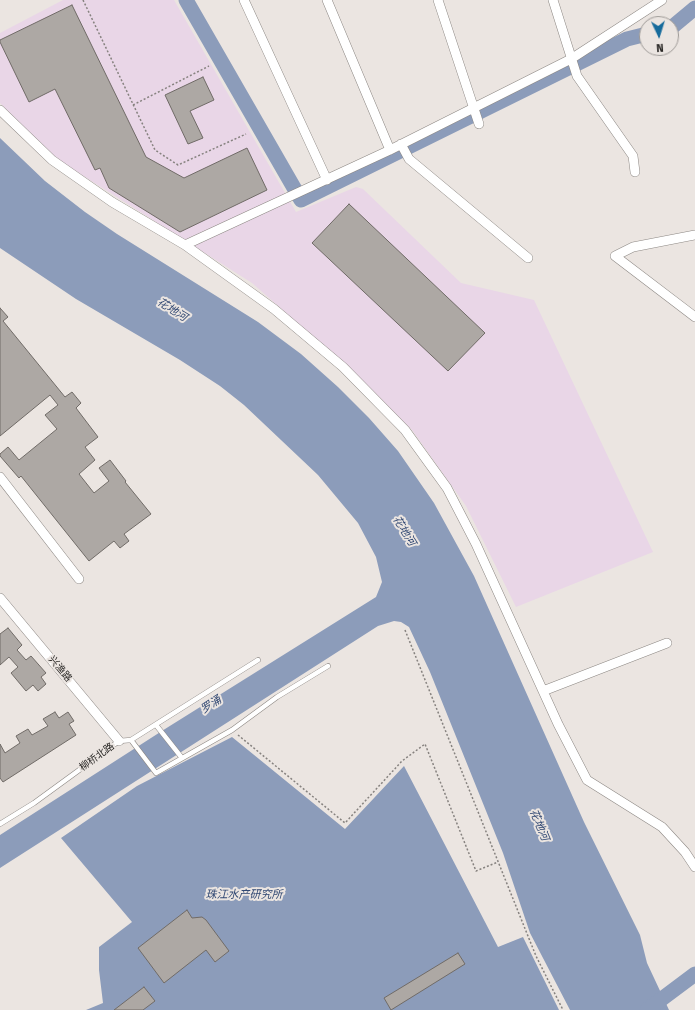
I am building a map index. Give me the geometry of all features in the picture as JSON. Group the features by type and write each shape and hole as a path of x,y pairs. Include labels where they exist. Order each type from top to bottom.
{"street":[{"path":"244,0 327,180"},
{"path":"327,0 390,150"},
{"path":"438,0 479,124"},
{"path":"553,0 577,76 633,156 635,172"},
{"path":"185,245 390,150 571,59 662,0"},
{"path":"0,110 52,160 112,202 185,245 274,309 343,367 405,430 447,488 476,544 543,691 587,780 662,827 685,852 695,867"},
{"path":"401,144 409,159 528,258"},
{"path":"695,235 634,247 615,256 695,317"},
{"path":"0,477 79,579"},
{"name":"兴渔路","path":"0,598 119,740"},
{"path":"543,691 668,643"}],"lane":[{"path":"258,660 131,740 156,773 232,730 277,697 328,666"},
{"path":"156,725 182,758"},
{"name":"柳桥北路","path":"0,824 34,803 119,740 131,740"}],"path":[{"path":"83,0 155,150 178,165 246,134"},
{"path":"133,105 209,66"},
{"path":"405,630 536,956 564,1010"},
{"path":"232,730 345,823 402,761 425,744 476,871 498,862"}],"shaded area":[{"path":"63,0 174,0 296,212 356,187 363,189 461,283 534,300 653,552 516,607 466,506 412,430 353,372 252,283 52,156 0,103 0,33"}],"water":[{"path":"0,138 45,181 85,212 117,234 258,322 301,354 338,387 369,418 398,451 434,503 474,576 584,822 640,935 647,963 669,1010 570,1010 530,933 503,853 430,672 409,627 401,622 394,621 378,626 0,868 0,835 165,729 376,597 382,582 376,557 358,523 318,475 244,405 220,386 180,360 76,299 0,248"},
{"name":"珠江水产研究所","path":"232,737 345,829 404,766 498,947 523,937 559,1010 86,1010 103,1003 99,970 99,947 132,922 61,838 137,786"}],"building":[{"path":"72,5 146,157 184,178 247,148 267,190 180,232 109,188 100,168 95,170 55,89 29,102 0,42 0,40"},
{"path":"203,77 214,100 190,111 203,138 188,144 165,95"},
{"path":"349,204 485,333 448,371 312,243"},
{"path":"0,308 8,317 3,321 65,397 72,392 81,403 76,408 98,437 85,447 95,460 79,474 94,493 109,481 99,468 110,460 126,481 125,482 151,514 124,534 129,541 120,548 114,541 89,561 21,476 19,478 0,456 0,454 8,447 19,460 57,429 45,415 58,405 50,395 0,436"},
{"path":"8,628 22,645 17,650 26,660 31,656 46,673 41,677 46,684 38,691 33,685 26,691 11,673 18,667 9,657 0,665 0,634"},
{"path":"55,712 59,718 68,712 74,721 69,724 76,735 3,782 0,778 0,744 5,753 20,743 16,736 28,729 32,735 48,726 43,719"},
{"path":"187,910 192,918 202,917 206,920 229,951 215,962 206,950 164,983 138,948"},
{"path":"458,953 465,964 391,1010 384,998"},
{"path":"144,987 155,1001 143,1010 114,1010"}],"waterway":[{"path":"186,0 301,200 627,39 639,36"},
{"path":"679,21 695,8"},
{"path":"647,1010 695,974"}],"water label":[{"name":"花地河","path":"172,310"},
{"name":"花地河","path":"404,531"},
{"name":"罗涌","path":"211,705"},
{"name":"花地河","path":"539,825"}]}
